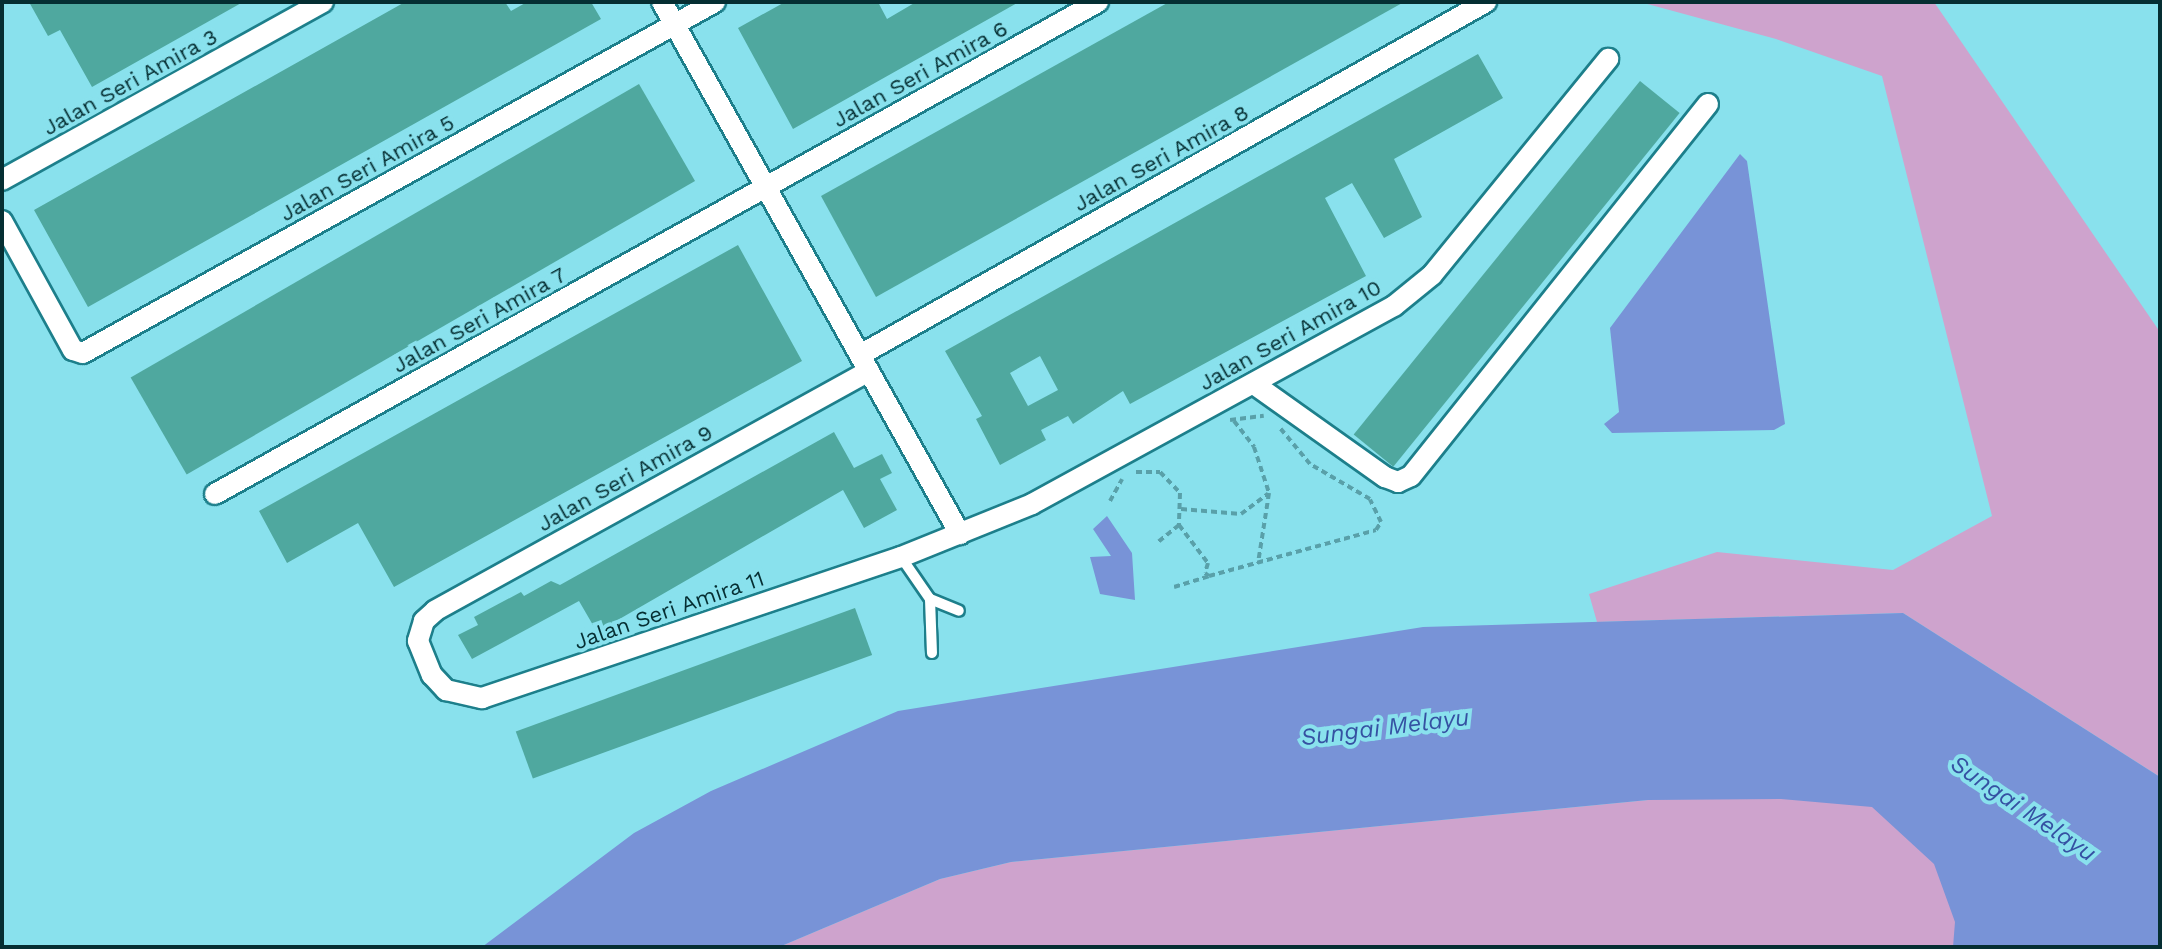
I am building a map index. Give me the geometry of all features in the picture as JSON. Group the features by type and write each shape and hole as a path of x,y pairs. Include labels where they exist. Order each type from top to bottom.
{"street":[{"name":"Jalan Seri Amira 3","path":"2,180 323,2"},
{"path":"662,2 960,534"},
{"name":"Jalan Seri Amira 5","path":"2,221 73,350 83,353 715,2"},
{"name":"Jalan Seri Amira 6","path":"766,187 1098,2"},
{"name":"Jalan Seri Amira 8","path":"864,363 1486,2"},
{"name":"Jalan Seri Amira 10","path":"960,534 1032,504 1394,306 1432,275 1608,59"},
{"path":"1254,384 1385,477 1398,482 1411,476 1708,104"},
{"name":"Jalan Seri Amira 7","path":"215,494 766,187"},
{"name":"Jalan Seri Amira 9","path":"418,641 424,621 435,611 864,363"},
{"name":"Jalan Seri Amira 11","path":"418,641 432,675 446,690 482,698 901,557 960,534"}],"lane":[{"path":"901,557 930,599 932,653"},
{"path":"930,599 959,611"}],"path":[{"path":"1174,587 1376,530 1381,522 1370,499 1299,455 1276,423 1264,416 1234,421 1205,410"},
{"path":"1234,421 1254,447 1269,493 1258,563"},
{"path":"1110,501 1125,476 1144,469 1170,480 1180,493 1179,525 1157,543"},
{"path":"1181,509 1241,514 1269,493"},
{"path":"1179,525 1208,563 1209,576"}],"shaded area":[{"path":"1640,2 1934,2 2160,332 2160,777 1903,613 1597,622 1589,594 1717,552 1893,570 1992,516 1882,76 1776,39"},
{"path":"1668,788 1911,796 1988,947 779,947 940,879 1011,862 1648,800"}],"water":[{"path":"1740,154 1747,161 1785,424 1774,430 1612,433 1604,424 1619,412 1610,328"},
{"path":"1107,516 1132,553 1135,600 1100,594 1090,557 1111,556 1093,529"},
{"name":"Sungai Melayu","path":"1903,613 2160,777 2160,947 1953,947 1955,922 1934,864 1872,807 1781,799 1648,800 1011,862 940,879 779,947 482,947 634,833 711,791 898,711 1423,627"}],"building":[{"path":"29,2 243,2 92,87 60,30 48,36"},
{"path":"405,2 505,2 511,11 527,2 591,2 601,19 88,307 34,210"},
{"path":"785,2 878,2 887,19 916,2 1019,2 793,129 738,28"},
{"path":"1169,2 1404,2 876,297 821,196"},
{"path":"1478,54 1503,98 1394,159 1422,217 1384,238 1352,183 1325,198 1366,276 1130,404 1123,391 1073,424 1068,416 1041,430 1046,440 1000,465 976,419 982,416 945,351","holes":["1040,356 1058,390 1028,406 1010,373"]},
{"path":"1640,81 1680,113 1393,467 1354,435"},
{"path":"639,84 695,181 187,474 131,378"},
{"path":"738,245 802,361 394,587 358,523 287,563 259,511"},
{"path":"834,432 854,468 882,454 892,473 880,479 897,510 864,528 843,490 597,632 579,601 472,659 458,635 478,625 474,617 521,592 524,596 551,581 560,585"},
{"path":"855,608 872,655 533,778 516,731"}]}
